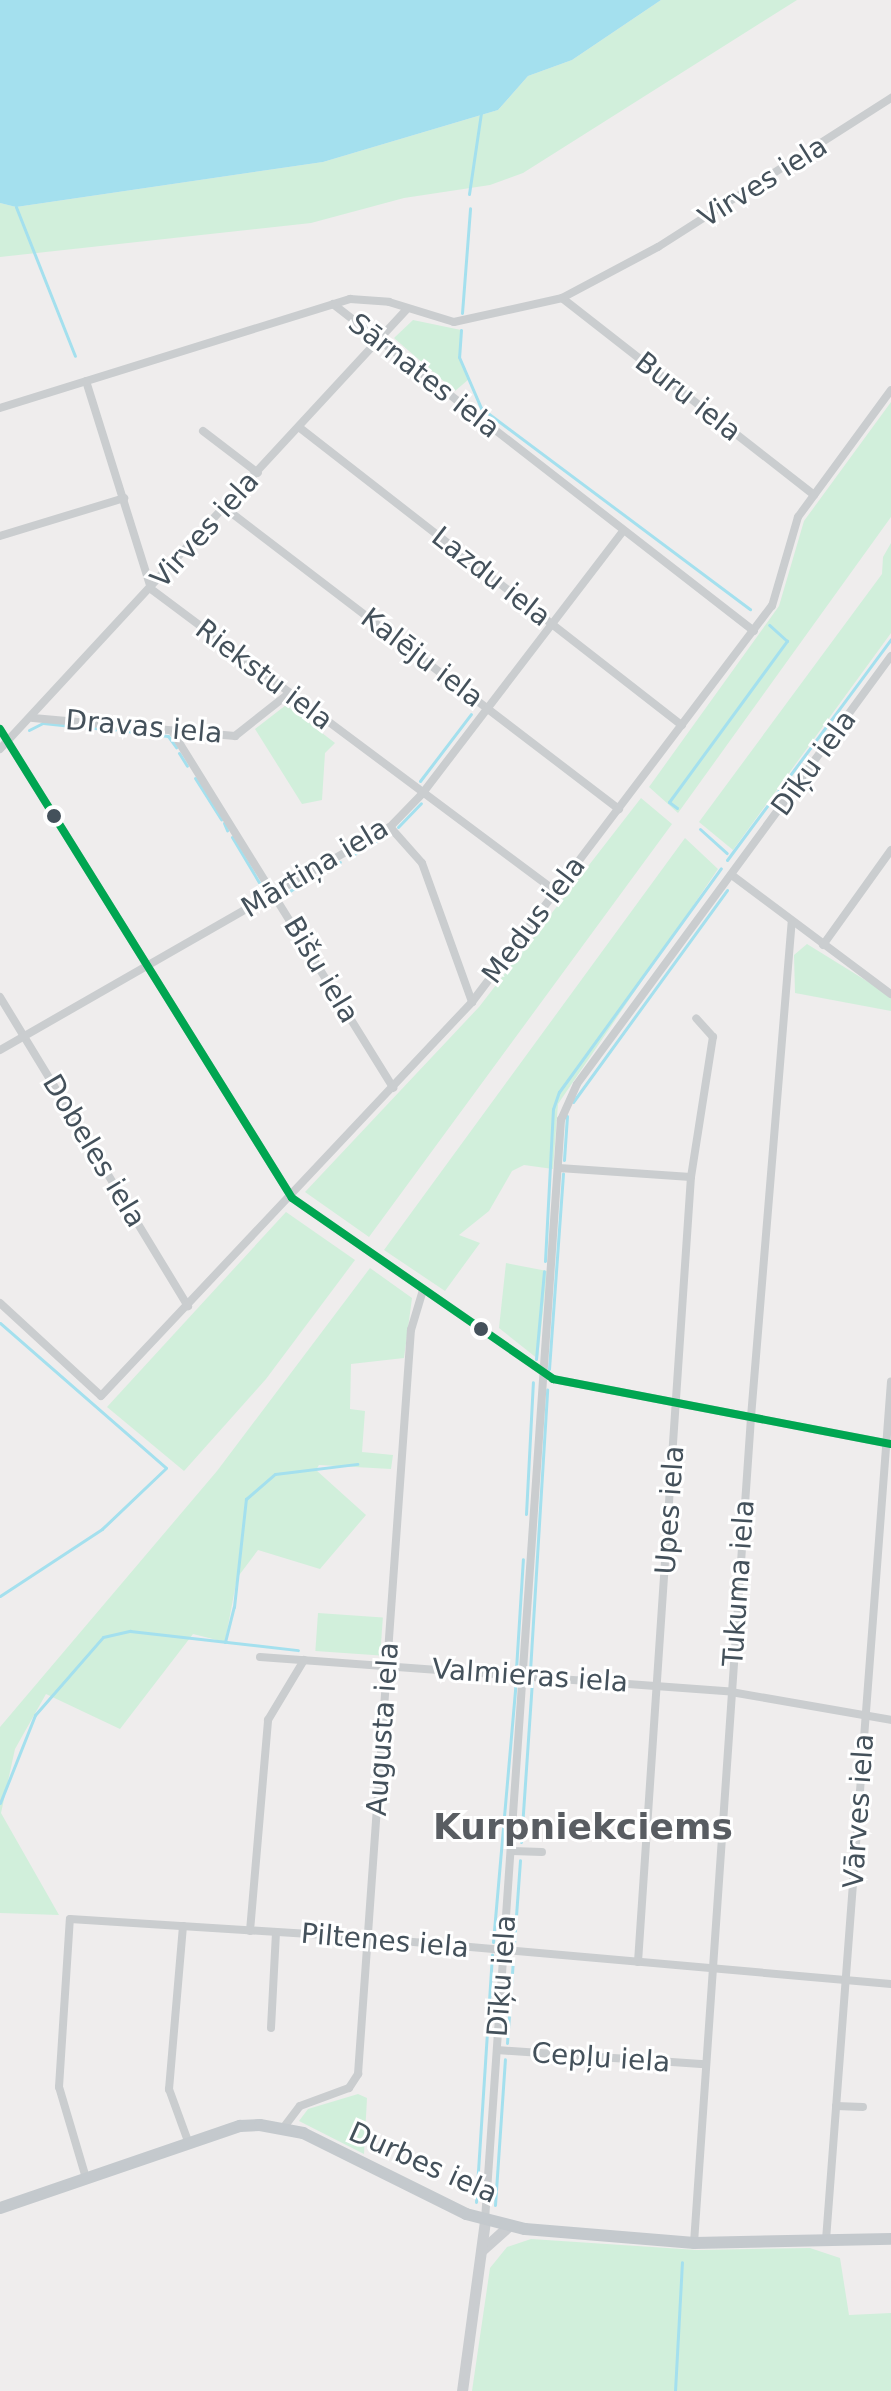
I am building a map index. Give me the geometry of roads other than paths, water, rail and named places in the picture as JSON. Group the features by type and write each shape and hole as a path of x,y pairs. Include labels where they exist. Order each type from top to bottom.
{"main road":[{"name":"Durbes iela","path":"0,2208 240,2126 284,2127 485,2220 509,2226 585,2237 694,2243 891,2239"},
{"name":"Dīķu iela","path":"462,2391 485,2220"},
{"path":"481,2250 509,2226"}],"street":[{"name":"Virves iela","path":"333,304 368,298 454,322 562,298 658,247 891,98"},
{"name":"Buru iela","path":"562,298 814,495"},
{"name":"Sārnates iela","path":"0,408 333,304 622,532 754,631"},
{"name":"Virves iela","path":"0,749 33,718 407,309"},
{"path":"86,381 151,589"},
{"name":"Medus iela","path":"0,1303 101,1396 292,1198 472,1002 772,606 793,528 891,390"},
{"name":"Lazdu iela","path":"300,428 682,725"},
{"path":"203,431 258,473"},
{"path":"0,536 124,498"},
{"name":"Kalēju iela","path":"225,508 619,809"},
{"name":"Mārtiņa iela","path":"0,1050 390,827 422,794 622,532"},
{"name":"Riekstu iela","path":"151,589 554,890"},
{"name":"Dīķu iela","path":"485,2220 561,1120 577,1084 733,876 891,656"},
{"name":"Dravas iela","path":"33,718 235,736 288,694"},
{"path":"0,729 292,1198 559,1382 888,1443"},
{"name":"Bišu iela","path":"172,731 393,1088"},
{"path":"390,827 422,863 472,1002"},
{"path":"823,945 891,850"},
{"path":"733,876 891,994"},
{"name":"Tukuma iela","path":"694,2243 751,1417 792,923"},
{"name":"Dobeles iela","path":"0,997 188,1306"},
{"name":"Upes iela","path":"638,1962 691,1177 713,1037 696,1018"},
{"path":"559,1168 691,1177"},
{"name":"Augusta iela","path":"284,2127 300,2106 356,2082 411,1330 423,1290"},
{"name":"Vārves iela","path":"826,2240 891,1381"},
{"name":"Valmieras iela","path":"260,1657 731,1692 891,1720"},
{"path":"250,1931 268,1720 304,1660"},
{"path":"512,1851 542,1852"},
{"name":"Piltenes iela","path":"86,2178 59,2087 70,1919 368,1938 891,1984"},
{"path":"183,1926 169,2089 189,2144"},
{"path":"271,2028 276,1932"},
{"name":"Cepļu iela","path":"497,2050 705,2064"},
{"path":"836,2106 863,2107"}],"water":[{"path":"0,0 661,0 572,60 528,76 498,110 323,162 16,207 0,203"}],"waterway":[{"path":"469,194 481,113"},
{"path":"16,207 75,356"},
{"path":"462,313 470,208"},
{"path":"461,330 459,357 481,408 750,609"},
{"path":"677,808 669,802 787,641 769,625"},
{"path":"727,860 891,639"},
{"path":"420,781 471,714"},
{"path":"29,730 43,723 74,726"},
{"path":"83,727 115,730"},
{"path":"127,731 168,736 176,747"},
{"path":"179,753 187,766"},
{"path":"195,778 221,819"},
{"path":"398,827 421,803"},
{"path":"224,823 227,830"},
{"path":"700,829 727,853"},
{"path":"351,856 391,832"},
{"path":"232,837 263,889"},
{"path":"326,870 340,862"},
{"path":"545,1261 553,1109 559,1092 721,868"},
{"path":"281,896 312,878"},
{"path":"573,1102 727,890"},
{"path":"252,911 270,901"},
{"path":"564,1160 567,1116"},
{"path":"549,1369 563,1173"},
{"path":"536,1359 544,1271"},
{"path":"0,1323 166,1468 102,1529 0,1596"},
{"path":"526,1514 533,1382"},
{"path":"530,1671 547,1390"},
{"path":"225,1642 234,1607 246,1499 275,1474 357,1464"},
{"path":"516,1669 523,1559"},
{"path":"0,1803 35,1715 103,1637 130,1631 298,1650"},
{"path":"493,1942 516,1681"},
{"path":"521,1842 532,1681"},
{"path":"514,1944 520,1860"},
{"path":"476,2202 492,1955"},
{"path":"507,2043 513,1960"},
{"path":"495,2205 505,2059"},
{"path":"675,2391 682,2262"}],"district":[{"name":"Kurpniekciems","path":"583,1827"}]}
